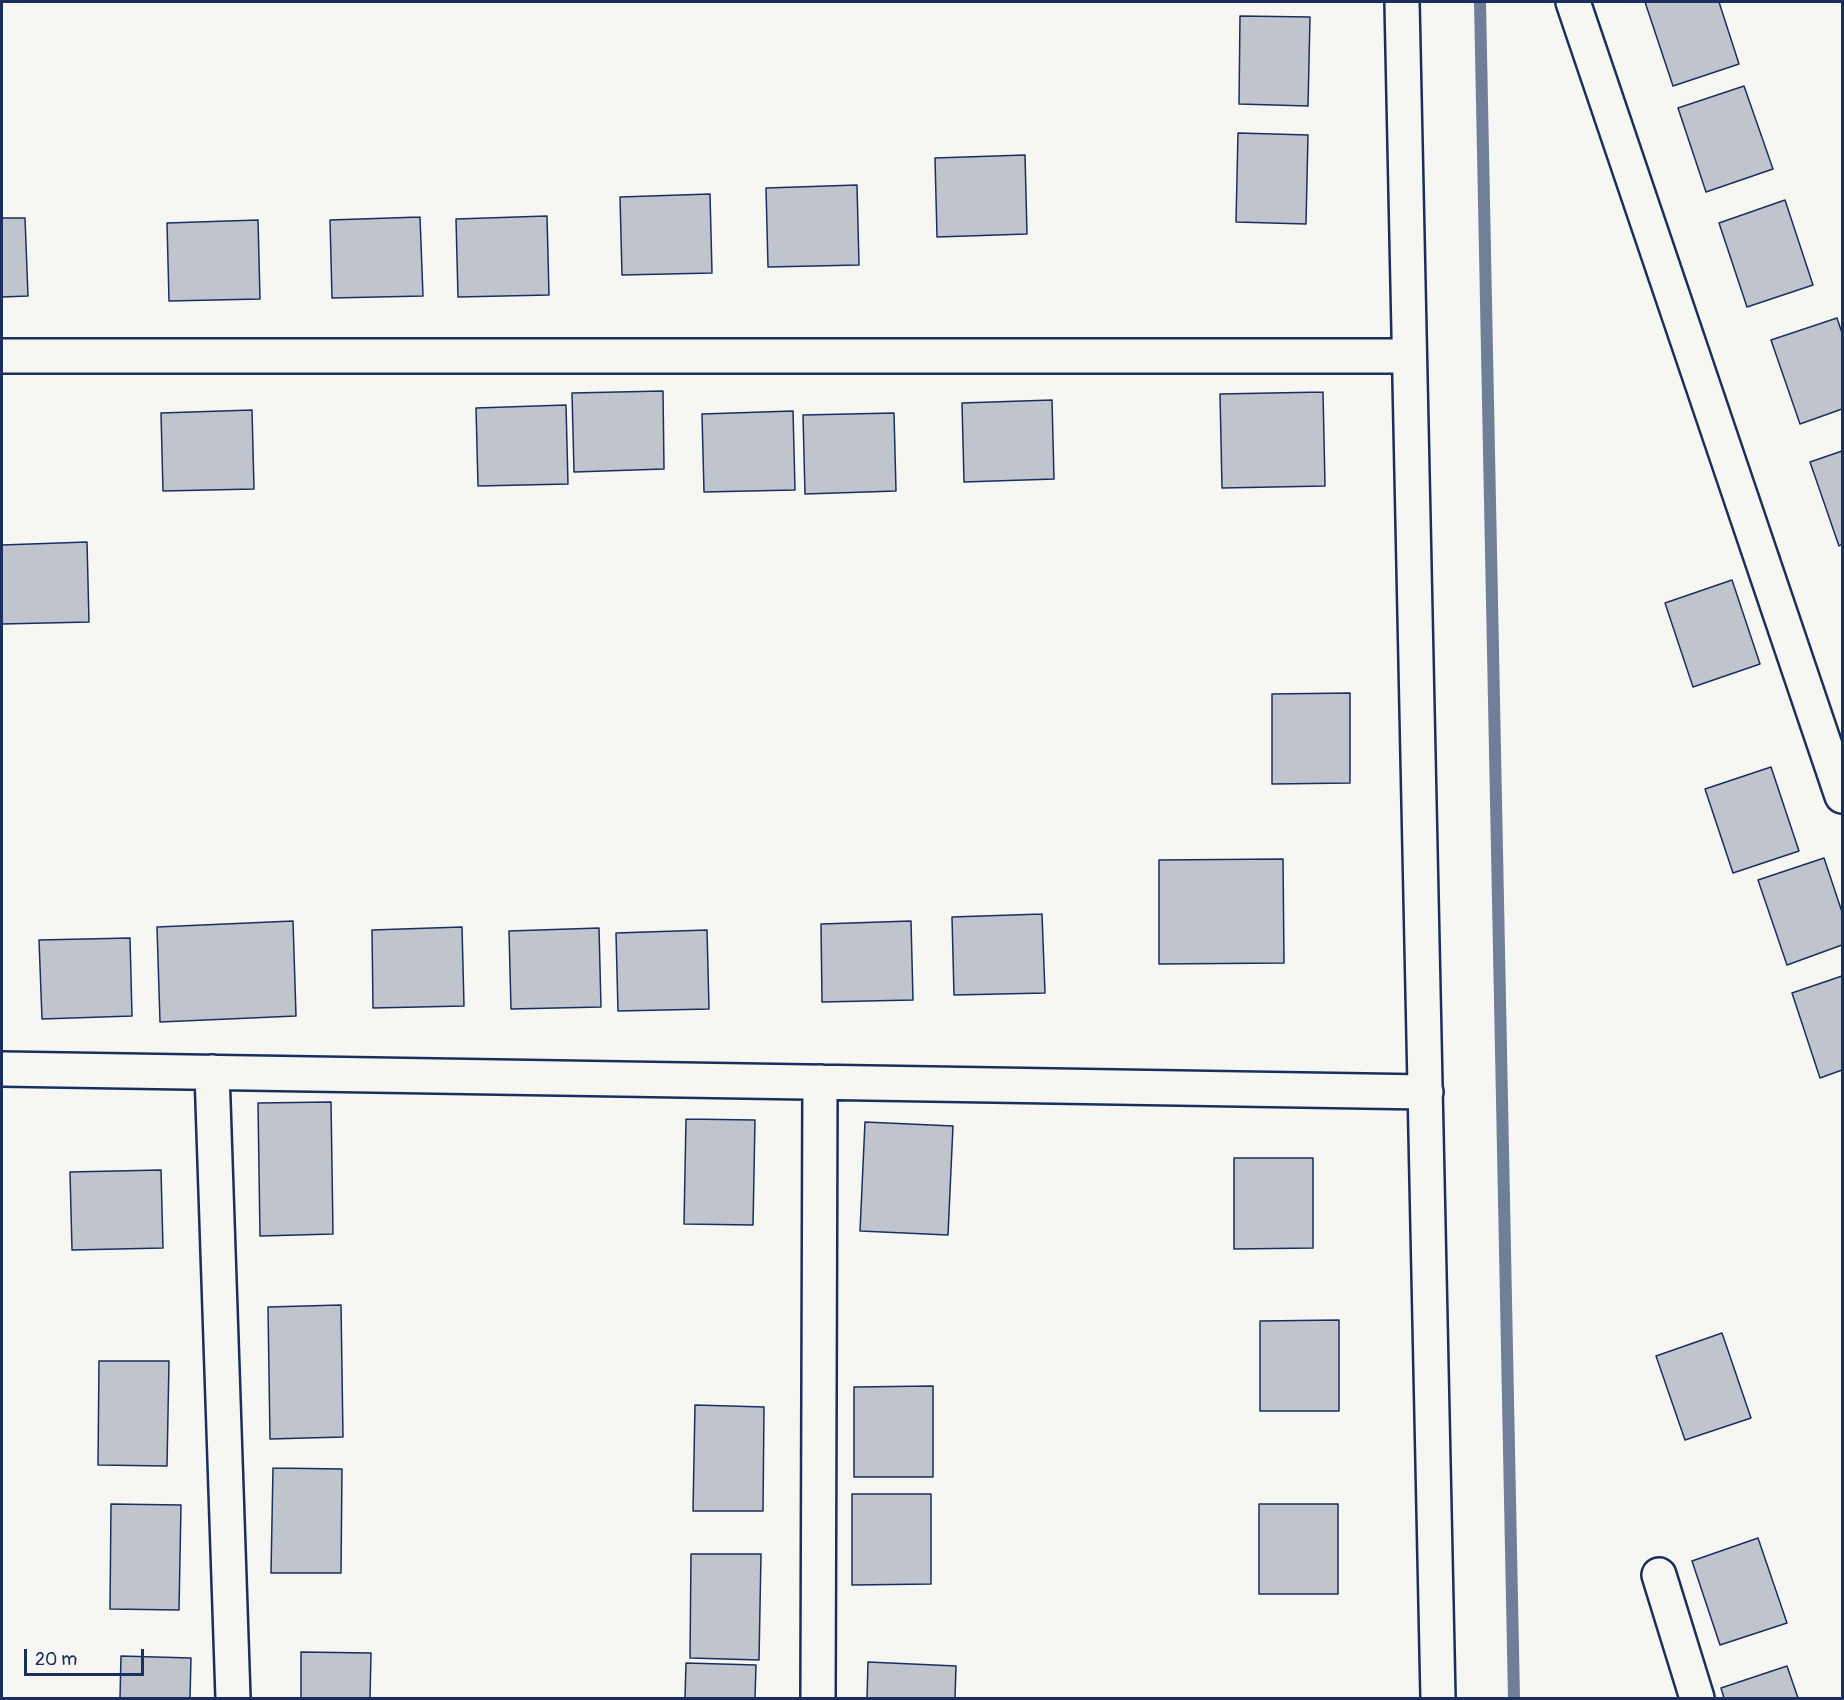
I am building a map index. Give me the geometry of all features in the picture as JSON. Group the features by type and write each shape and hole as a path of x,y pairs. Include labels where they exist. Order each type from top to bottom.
{"street":[{"path":"1402,2 1438,1698"},
{"path":"1573,2 1842,796"},
{"path":"2,356 1409,356"},
{"path":"2,1069 1426,1092"},
{"path":"212,1072 233,1698"},
{"path":"818,1698 820,1082"},
{"path":"1659,1575 1697,1698"}],"building":[{"path":"1645,2 1719,2 1739,64 1673,86"},
{"path":"1240,16 1310,17 1308,106 1239,104"},
{"path":"1744,86 1773,169 1706,192 1678,108"},
{"path":"1238,133 1308,135 1306,224 1236,222"},
{"path":"1025,155 1027,234 937,237 935,158"},
{"path":"857,185 859,265 768,267 766,188"},
{"path":"710,194 712,273 622,275 620,197"},
{"path":"1785,200 1813,285 1747,307 1719,223"},
{"path":"547,216 549,295 458,297 456,219"},
{"path":"420,217 423,296 332,298 330,220"},
{"path":"2,218 25,218 28,296 2,297"},
{"path":"258,220 260,299 169,301 167,223"},
{"path":"1837,318 1842,333 1842,409 1800,424 1771,340"},
{"path":"663,391 664,469 574,472 572,393"},
{"path":"1323,392 1325,486 1222,488 1220,394"},
{"path":"1052,400 1054,479 964,482 962,403"},
{"path":"566,405 568,484 478,486 476,408"},
{"path":"252,410 254,489 163,491 161,413"},
{"path":"793,411 795,490 704,492 702,414"},
{"path":"894,413 896,491 805,494 803,415"},
{"path":"1842,451 1842,544 1839,546 1810,462"},
{"path":"87,542 89,622 2,624 2,545"},
{"path":"1732,580 1760,664 1693,687 1665,603"},
{"path":"1350,693 1350,783 1272,784 1272,694"},
{"path":"1771,767 1799,851 1733,873 1705,789"},
{"path":"1824,858 1842,912 1842,945 1787,965 1758,880"},
{"path":"1283,859 1284,963 1159,964 1159,860"},
{"path":"1042,914 1045,993 954,995 952,917"},
{"path":"293,921 296,1016 160,1022 157,927"},
{"path":"911,921 913,1000 822,1002 821,924"},
{"path":"462,927 464,1006 373,1008 372,930"},
{"path":"599,928 601,1007 511,1009 509,931"},
{"path":"707,930 709,1009 618,1011 616,933"},
{"path":"130,938 132,1016 42,1019 39,940"},
{"path":"1842,976 1842,1070 1820,1078 1792,993"},
{"path":"331,1102 333,1234 260,1236 258,1103"},
{"path":"686,1119 755,1120 753,1225 684,1224"},
{"path":"865,1122 953,1126 948,1235 860,1231"},
{"path":"1234,1158 1313,1158 1313,1248 1234,1249"},
{"path":"161,1170 163,1248 72,1250 70,1172"},
{"path":"341,1305 343,1437 270,1439 268,1307"},
{"path":"1339,1320 1339,1411 1260,1411 1260,1321"},
{"path":"1722,1333 1751,1418 1685,1440 1656,1356"},
{"path":"99,1361 169,1361 167,1466 98,1465"},
{"path":"933,1386 933,1477 854,1477 854,1387"},
{"path":"695,1405 764,1407 763,1511 693,1511"},
{"path":"273,1468 342,1469 341,1573 271,1573"},
{"path":"852,1494 931,1494 931,1584 852,1585"},
{"path":"111,1504 181,1505 179,1610 110,1609"},
{"path":"1259,1504 1338,1504 1338,1594 1259,1594"},
{"path":"1758,1538 1787,1623 1720,1645 1692,1561"},
{"path":"691,1554 761,1554 759,1660 690,1658"},
{"path":"301,1652 371,1653 370,1698 301,1698"},
{"path":"121,1656 191,1658 190,1698 120,1698"},
{"path":"868,1662 956,1666 955,1698 867,1698"},
{"path":"686,1663 756,1665 755,1698 685,1698"},
{"path":"1787,1666 1798,1698 1724,1698 1721,1688"}],"waterway":[{"path":"1480,2 1514,1698"}]}
